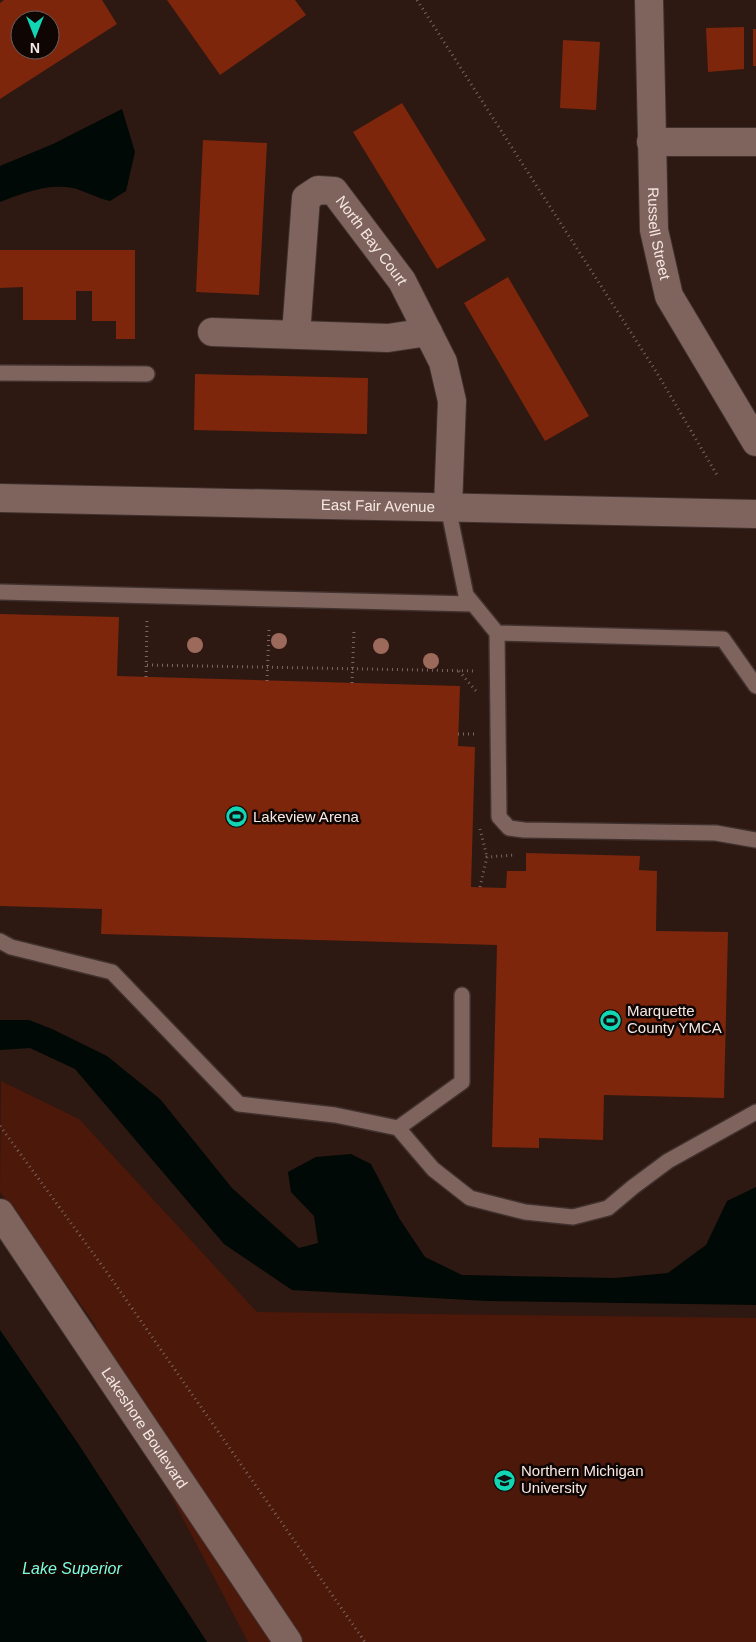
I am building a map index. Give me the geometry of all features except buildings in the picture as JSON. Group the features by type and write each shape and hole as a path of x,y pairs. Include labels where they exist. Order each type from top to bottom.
{"street":[{"name":"Russell Street","path":"649,0 654,230 669,296 756,442"},
{"path":"651,142 756,142"},
{"name":"North Bay Court","path":"296,334 306,198 318,190 334,191 402,281 443,362 452,401 448,507"},
{"path":"212,332 388,338 428,332"},
{"name":"East Fair Avenue","path":"0,498 756,514"},
{"name":"Lakeshore Boulevard","path":"0,1213 288,1642"}],"lane":[{"path":"0,373 147,374"},
{"path":"448,507 466,596 497,633 499,817 509,828 534,831 716,834 756,840"},
{"path":"0,592 472,604"},
{"path":"497,633 723,639 756,686"},
{"path":"0,942 11,947 112,972 239,1104 335,1115 398,1128 432,1169 470,1198 525,1212 573,1217 608,1208 668,1161 756,1112"},
{"path":"398,1128 462,1082 462,994"}],"path":[{"path":"417,0 657,373 717,475"},
{"path":"146,677 147,619"},
{"path":"267,681 269,629"},
{"path":"352,683 354,630"},
{"path":"146,665 475,672"},
{"path":"458,734 477,734"},
{"path":"480,887 487,857 515,855"},
{"path":"0,1126 106,1270 364,1642"}],"shaded area":[{"name":"Northern Michigan University","path":"1,1081 79,1119 257,1312 756,1318 756,1642 248,1642 170,1494 94,1323 0,1192"}],"water":[{"path":"122,109 135,152 126,191 110,201 73,188 54,187 27,192 0,202 0,166 53,144"},
{"path":"0,1020 29,1020 107,1056 160,1099 232,1188 299,1248 318,1243 314,1216 291,1192 288,1172 316,1157 351,1154 371,1164 399,1218 425,1257 462,1275 615,1278 668,1273 706,1245 727,1201 756,1187 756,1305 487,1301 292,1290 224,1244 75,1069 30,1048 0,1050"},
{"name":"Lake Superior","path":"0,1330 79,1445 207,1642 0,1642"}],"place":[{"name":"Lakeview Arena","path":"237,817"},
{"name":"Marquette County YMCA","path":"611,1020"},
{"name":"Northern Michigan University","path":"505,1480"}]}
